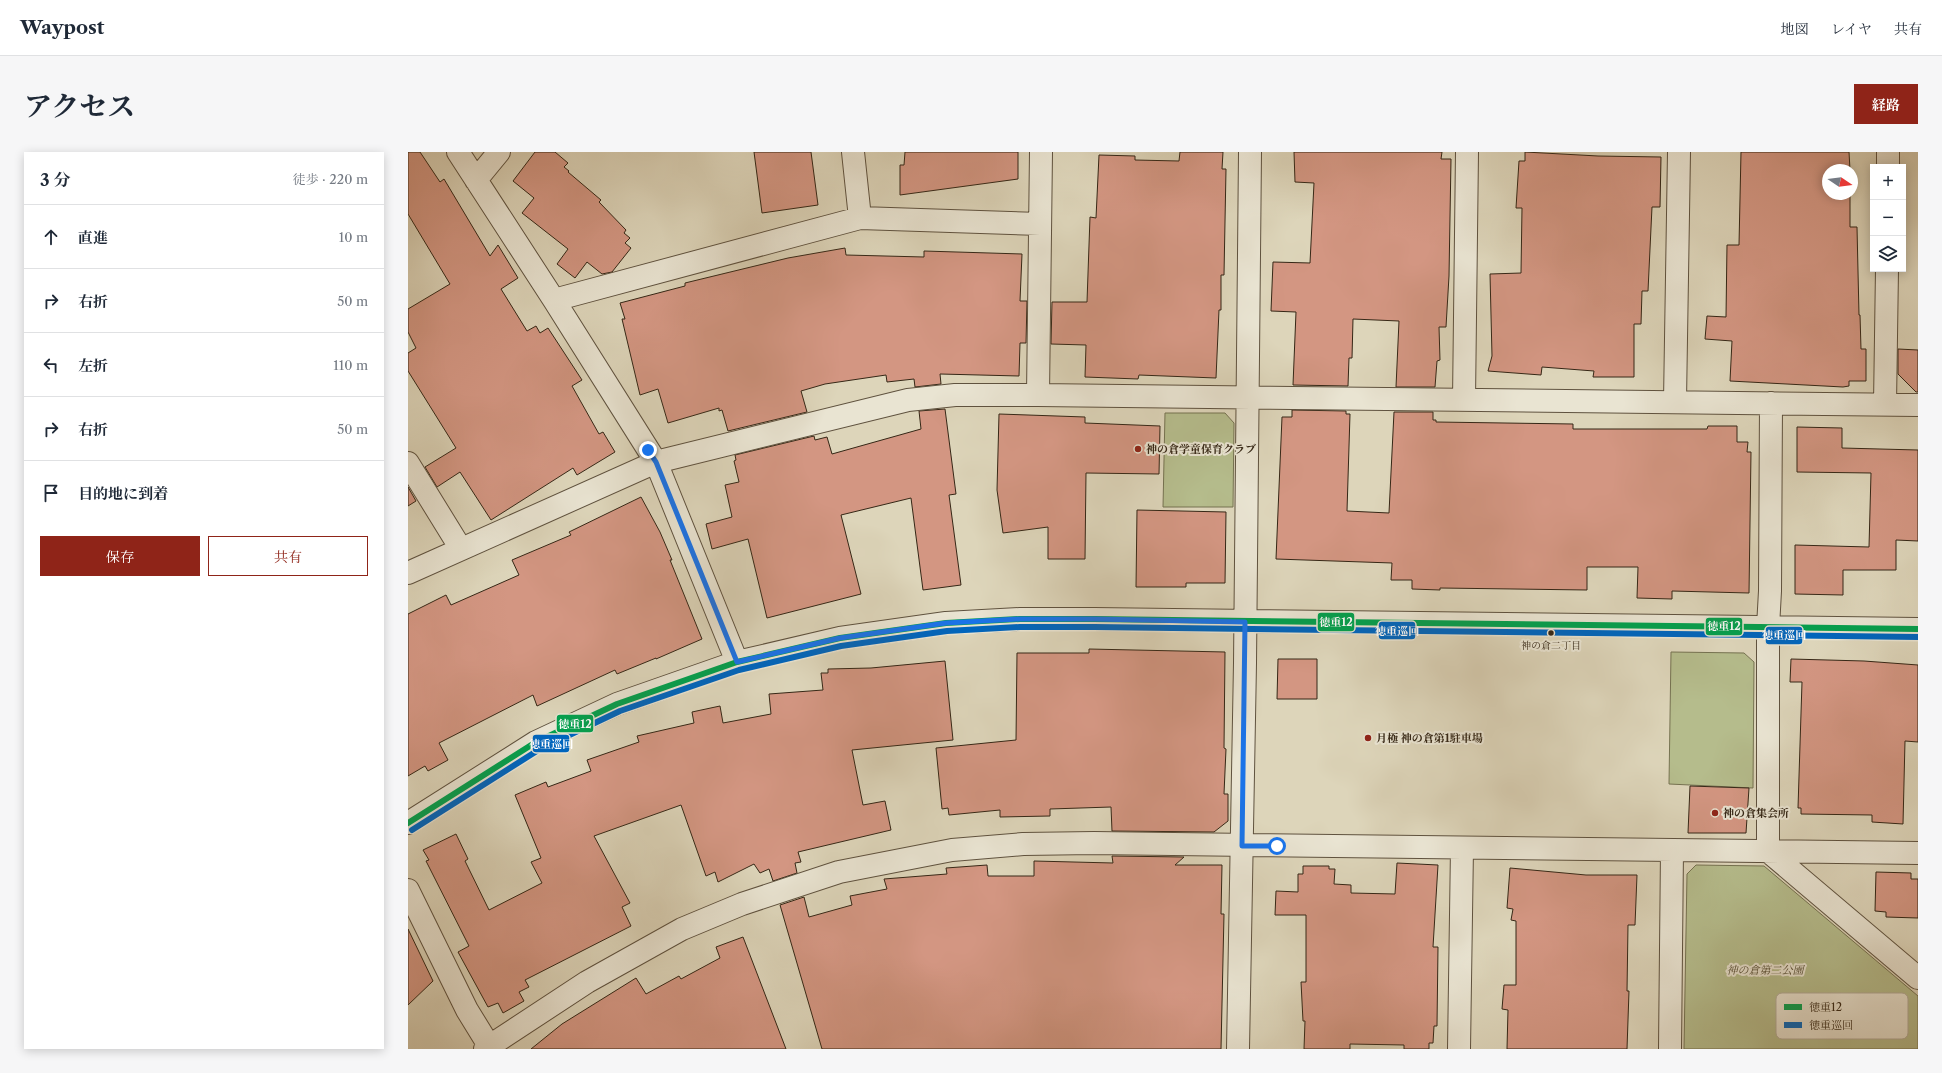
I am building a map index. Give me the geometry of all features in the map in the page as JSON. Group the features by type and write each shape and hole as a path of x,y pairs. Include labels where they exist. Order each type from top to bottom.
{"street":[{"path":"458,152 554,300 656,462 737,662"},
{"path":"476,180 499,152"},
{"path":"853,152 860,218"},
{"path":"1038,395 1041,152"},
{"path":"1238,1049 1245,622 1250,152"},
{"path":"1464,400 1467,152"},
{"path":"1675,401 1679,152"},
{"path":"1888,152 1888,164"},
{"path":"554,300 860,218 1040,224"},
{"path":"1885,404 1886,272"},
{"path":"408,573 656,462 908,400 956,395 1038,395 1675,401 1918,405"},
{"path":"1771,403 1770,591 1768,627 1768,851 1918,978"},
{"path":"408,463 461,549"},
{"path":"408,822 536,742 617,704 737,662 840,638 946,623 1020,619 1087,619 1918,629"},
{"path":"408,890 467,1010 488,1048 587,982 682,929 742,904 839,872 952,850 1023,844 1918,853"},
{"path":"1459,1049 1462,848"},
{"path":"1670,1049 1672,850"}],"green space":[{"path":"1165,413 1225,413 1234,423 1233,507 1163,507"},
{"path":"1671,652 1744,653 1754,662 1753,788 1669,784"},
{"name":"神の倉第二公園","path":"1696,865 1764,866 1918,996 1918,1049 1684,1049 1687,874"}],"building":[{"path":"408,152 420,152 440,182 444,179 490,256 498,245 518,278 501,289 527,331 536,326 540,333 548,328 582,380 572,386 599,434 603,432 615,452 577,475 573,468 491,520 460,472 437,487 425,467 456,448 408,371 408,353 416,348 408,332 408,309 450,284 408,214"},
{"path":"535,152 555,152 568,163 564,167 569,171 568,172 601,200 599,202 626,230 624,233 630,238 625,243 631,248 612,272 602,274 587,262 575,278 557,264 568,249 522,213 534,198 513,181"},
{"path":"754,152 811,152 818,205 762,213"},
{"path":"905,152 1018,152 1018,179 900,195 900,165 904,165"},
{"path":"1180,152 1223,152 1222,169 1226,169 1224,275 1221,275 1221,310 1219,310 1216,378 1139,375 1138,379 1085,377 1086,345 1051,344 1052,302 1087,302 1090,217 1096,218 1099,155 1135,156 1135,160 1179,161"},
{"path":"1294,152 1442,152 1441,159 1451,159 1449,276 1446,327 1439,327 1440,360 1437,361 1435,387 1396,387 1399,321 1353,319 1352,358 1349,358 1348,386 1293,385 1296,312 1271,311 1273,262 1310,263 1314,183 1295,182"},
{"path":"1525,152 1598,156 1661,157 1660,207 1652,207 1648,291 1642,291 1641,324 1634,324 1634,377 1593,377 1594,371 1542,367 1541,375 1488,371 1492,356 1490,274 1521,273 1522,208 1516,208 1519,161 1525,161"},
{"path":"1741,152 1849,152 1850,164 1822,164 1822,200 1850,200 1850,227 1857,227 1859,315 1861,349 1866,349 1866,381 1849,381 1849,386 1843,387 1730,381 1732,341 1705,339 1707,316 1726,317 1727,245 1739,245"},
{"path":"845,248 846,255 924,257 924,251 1022,254 1020,301 1027,301 1026,343 1020,343 1019,376 940,374 941,384 915,387 914,379 887,382 886,375 825,384 801,391 807,412 728,431 722,410 719,411 719,408 668,423 658,389 640,395 622,319 625,319 620,303 685,286 685,283 788,258"},
{"path":"1898,349 1918,350 1918,392 1916,392 1898,374"},
{"path":"945,409 956,494 949,495 961,585 923,590 911,498 841,515 861,594 767,618 748,539 712,549 706,524 732,517 725,485 739,482 734,461 736,460 735,455 814,436 815,440 827,437 832,454 921,429 919,411"},
{"path":"1292,410 1346,411 1346,414 1350,414 1347,511 1389,513 1394,412 1433,412 1433,420 1436,420 1436,422 1573,424 1573,429 1707,429 1708,426 1737,426 1737,442 1748,442 1747,452 1751,452 1749,593 1672,591 1672,599 1637,598 1638,567 1587,567 1587,590 1412,589 1412,580 1391,580 1392,563 1276,559 1282,417 1292,417"},
{"path":"999,414 1085,417 1085,423 1160,426 1159,474 1086,473 1085,559 1048,559 1048,527 1003,533 997,490"},
{"path":"1797,427 1842,428 1842,448 1918,450 1918,541 1896,540 1896,570 1843,570 1843,595 1795,594 1795,545 1869,547 1871,473 1797,472"},
{"path":"408,487 416,501 408,506"},
{"path":"641,497 660,532 702,639 617,674 615,670 537,706 533,695 439,743 448,760 428,771 425,766 408,776 408,614 446,595 451,605 519,575 512,560 571,535 569,532"},
{"path":"1137,510 1226,512 1225,583 1186,583 1186,587 1136,587"},
{"path":"1089,649 1225,652 1224,748 1226,749 1224,794 1228,794 1228,821 1214,832 1112,831 1111,807 1050,809 1050,816 1000,817 1000,810 949,815 948,808 942,809 936,748 1016,740 1017,653 1089,653"},
{"path":"1278,659 1317,659 1317,699 1277,699"},
{"path":"1791,659 1864,661 1918,665 1918,742 1905,741 1903,824 1872,822 1872,815 1801,814 1801,808 1798,808 1802,682 1790,682"},
{"path":"945,661 953,740 852,750 863,805 885,801 891,830 798,852 801,862 795,863 797,873 773,881 769,869 760,873 754,864 718,882 715,872 706,876 681,805 594,836 630,903 622,907 631,926 525,980 529,987 519,992 524,1001 503,1013 498,1003 488,1007 458,952 469,946 426,861 429,860 423,850 456,834 468,859 465,861 489,910 542,883 531,862 541,858 515,795 546,782 548,787 591,771 587,760 639,742 637,736 694,723 692,712 720,706 723,723 771,714 769,694 823,690 821,673 828,673 828,669 871,668"},
{"name":"神の倉集会所","path":"1690,786 1749,788 1746,833 1688,833"},
{"path":"1112,856 1184,857 1175,865 1222,865 1221,914 1224,914 1221,1049 822,1049 780,905 804,897 809,917 852,905 850,896 887,889 884,879 947,874 946,868 987,865 988,876 1034,876 1034,861 1113,863"},
{"path":"1397,863 1438,865 1433,947 1438,947 1437,1026 1434,1026 1433,1043 1429,1043 1429,1049 1404,1049 1404,1045 1350,1044 1350,1049 1304,1049 1305,1021 1303,1021 1301,982 1306,982 1306,915 1275,915 1276,891 1298,892 1298,874 1303,874 1303,866 1329,866 1329,869 1335,869 1334,884 1351,885 1351,893 1395,894"},
{"path":"1510,868 1586,875 1637,875 1635,925 1628,925 1627,991 1629,991 1627,1049 1507,1049 1508,1010 1502,1009 1504,985 1516,985 1516,921 1511,920 1513,909 1507,908"},
{"path":"1876,872 1911,873 1911,879 1918,879 1918,918 1886,917 1886,912 1875,911"},
{"path":"408,929 433,981 408,1005"},
{"path":"743,937 786,1049 531,1049 562,1024 636,978 646,994 679,976 681,979 720,958 716,947"}],"transit line":[{"name":"徳重12","path":"408,823 536,742 617,704 737,662 840,638 946,623 1020,619 1094,619 1918,629"},
{"name":"徳重巡回","path":"412,830 540,749 620,711 739,670 841,646 947,631 1020,627 1094,627 1918,637"}],"place":[{"name":"神の倉学童保育クラブ","path":"1138,449"},
{"name":"神の倉二丁目","path":"1551,633"},
{"name":"月極 神の倉第1駐車場","path":"1368,738"},
{"name":"神の倉集会所","path":"1715,813"}],"route":[{"path":"648,450 656,462 737,662 840,638 946,623 1020,619 1245,622 1242,846 1277,846"}]}
